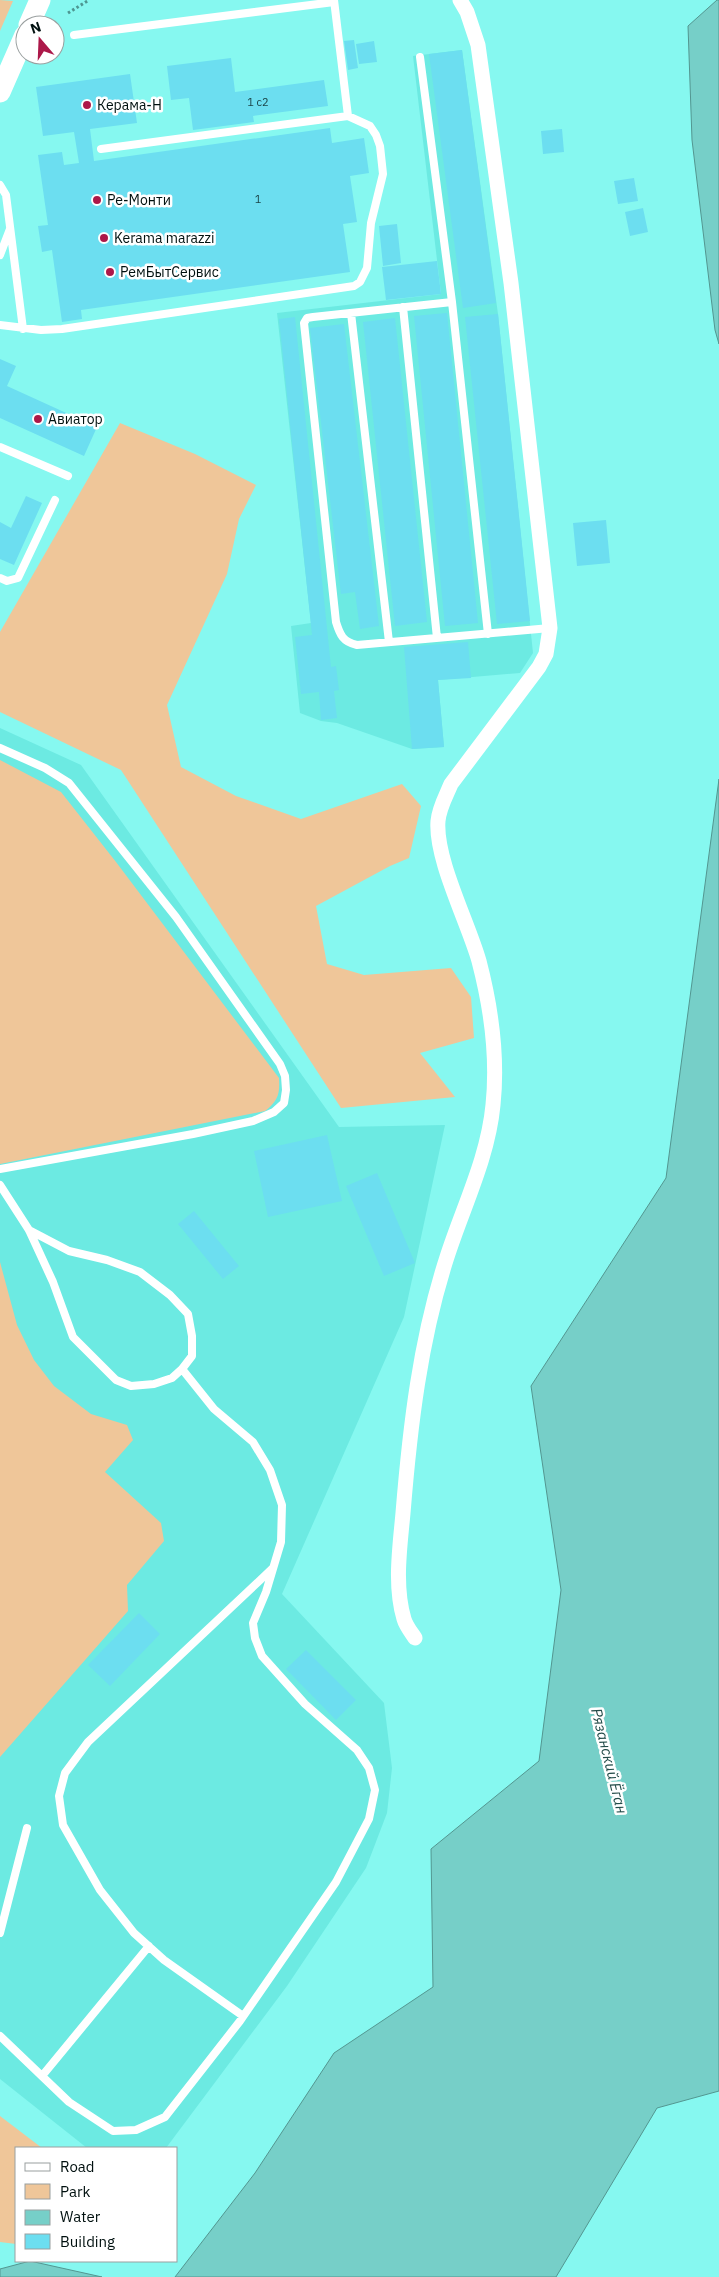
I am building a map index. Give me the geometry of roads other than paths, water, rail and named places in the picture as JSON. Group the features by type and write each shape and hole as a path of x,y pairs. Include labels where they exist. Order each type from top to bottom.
{"main road":[{"path":"33,15 40,0"},
{"path":"0,92 15,58"}],"street":[{"path":"414,1638 404,1621 400,1600 399,1558 413,1408 427,1333 446,1258 487,1140 493,1106 495,1065 488,1002 480,968 442,853 438,821 442,804 451,784 539,667 546,654 550,628 511,283 478,45 467,12 460,0"}],"lane":[{"path":"74,35 334,1 348,116"},
{"path":"420,57 452,302 488,634"},
{"path":"0,325 23,329 62,329 354,286 360,282 367,268 371,223 383,174 380,146 370,126 348,116 101,149"},
{"path":"0,185 6,194 23,329"},
{"path":"0,255 11,228"},
{"path":"452,302 307,318 303,329 336,622 340,634 347,643 357,645 550,628"},
{"path":"403,307 437,638"},
{"path":"351,313 389,642"},
{"path":"0,447 68,476"},
{"path":"0,578 7,580 18,578 55,500"},
{"path":"0,748 44,768 69,783 176,917 280,1064 285,1076 286,1090 284,1103 274,1112 253,1121 193,1134 0,1169"},
{"path":"0,1185 29,1230 53,1282 73,1337 116,1380 130,1386 154,1384 172,1378 182,1369 192,1356 188,1314 170,1295 140,1272 69,1251 29,1230"},
{"path":"0,2036 69,2102 113,2131 136,2130 166,2118 243,2016 336,1882 369,1819 374,1790 368,1768 357,1750 305,1704 262,1656 254,1638 253,1623 281,1542 282,1505 270,1470 253,1442 214,1409 182,1369"},
{"path":"243,2016 164,1960 134,1932 100,1890 63,1825 59,1796 65,1773 88,1742 273,1568"},
{"path":"0,1933 27,1828"},
{"path":"42,2076 149,1946"}],"water":[{"path":"719,0 719,344 715,330 692,140 688,26"},
{"name":"Рязанский Ёган","path":"719,779 719,2091 657,2108 556,2277 175,2277 255,2173 334,2053 433,1987 431,1849 539,1761 561,1590 531,1386 666,1178"},
{"path":"26,2262 34,2262 102,2277 0,2277 0,2269"}],"place":[{"name":"Керама-Н","path":"87,105"},
{"name":"Ре-Монти","path":"97,200"},
{"name":"Kerama marazzi","path":"104,238"},
{"name":"РемБытСервис","path":"110,272"},
{"name":"Авиатор","path":"38,419"}]}
